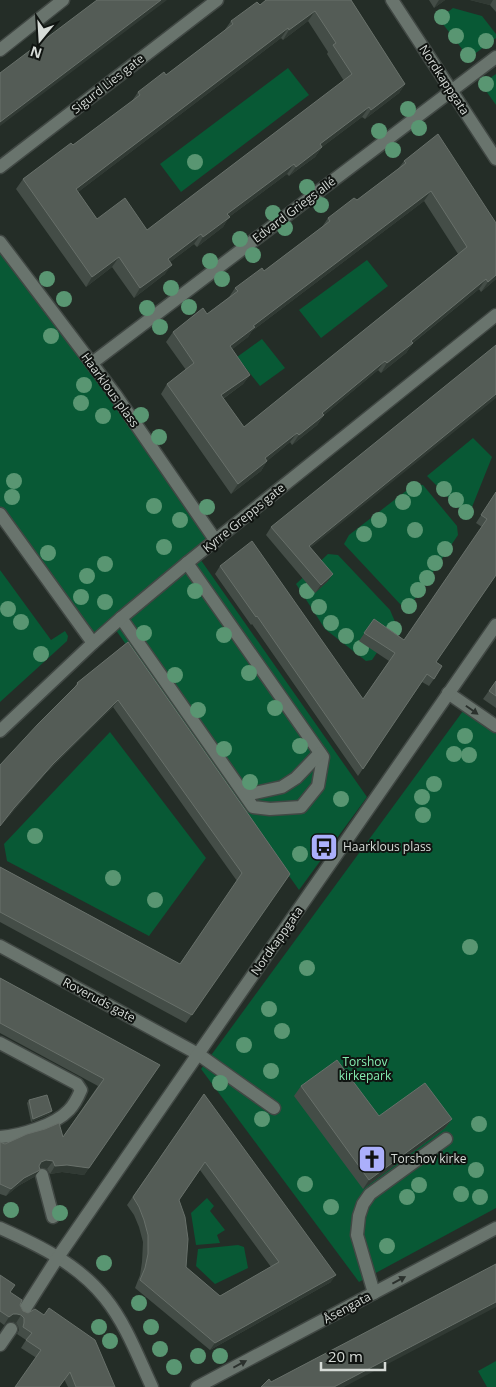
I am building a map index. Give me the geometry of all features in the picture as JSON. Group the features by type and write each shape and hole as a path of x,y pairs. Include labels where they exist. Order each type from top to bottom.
{"street":[{"path":"0,50 63,0"},
{"name":"Sigurd Lies gate","path":"0,167 217,0"},
{"name":"Nordkappgata","path":"392,0 496,160"},
{"name":"Edvard Griegs allé","path":"92,363 496,57"},
{"name":"Haarklous plass","path":"0,242 115,394 216,541"},
{"name":"Kyrre Grepps gate","path":"0,731 121,618 496,315"},
{"path":"0,514 93,643"},
{"path":"121,618 253,807 270,809 302,807 318,786 324,757 187,563"},
{"name":"Nordkappgata","path":"23,1312 198,1054 496,626"},
{"path":"448,693 496,726"},
{"path":"245,795 282,787 296,778 320,753"},
{"name":"Roveruds gate","path":"0,946 198,1054 274,1108"},
{"path":"0,1043 77,1084 81,1090 69,1110 54,1122 33,1133 0,1137"},
{"path":"374,1293 357,1235 359,1216 363,1204 370,1194 446,1140"},
{"path":"42,1175 53,1217"},
{"path":"0,1228 29,1241 58,1258 90,1282 105,1298 117,1316 152,1387"},
{"name":"Åsengata","path":"197,1387 496,1228"},
{"path":"0,1345 11,1330"}],"green space":[{"path":"453,8 482,16 496,34 496,38 469,58 439,19"},
{"path":"288,68 309,95 181,192 160,164"},
{"path":"496,74 496,105 481,84"},
{"path":"0,244 216,541 198,556 367,797 299,890 113,626 93,643 0,518"},
{"path":"367,260 388,286 321,338 299,310"},
{"path":"262,339 285,368 260,386 237,357"},
{"path":"473,438 492,457 468,517 427,476"},
{"path":"415,484 423,485 457,526 458,535 412,603 401,605 344,544 349,535"},
{"path":"328,554 338,555 390,610 396,624 372,660 366,661 325,629 296,584"},
{"path":"0,570 51,640 65,631 68,636 67,641 0,702"},
{"name":"Torshov kirkepark","path":"463,711 496,731 496,1208 359,1282 201,1069"},
{"path":"110,732 206,858 149,936 7,861 4,844"},
{"path":"207,1198 214,1206 210,1211 225,1230 217,1235 220,1243 196,1245 191,1213"},
{"path":"238,1245 244,1247 248,1268 215,1284 196,1266 198,1249"},
{"path":"496,1361 496,1387 487,1387 478,1371"}],"building":[{"path":"97,0 161,0 0,122 0,73"},
{"path":"266,0 351,0 405,84 371,110 369,107 320,144 322,147 296,167 294,164 227,214 230,217 203,237 201,234 168,259 172,265 140,288 119,257 92,277 23,179 71,143 73,145 140,95 138,92 164,72 166,75 233,24 231,21 257,2 260,5","holes":["315,11 336,43 333,45 352,74 147,230 125,198 97,219 76,189 288,28 289,30"]},
{"path":"438,134 496,223 496,275 488,282 486,279 411,341 413,343 387,363 385,361 322,413 324,415 299,435 297,433 265,458 267,461 238,484 167,384 194,363 173,332 203,308 207,314 238,291 235,288 262,268 264,271 330,221 328,218 354,198 357,200 406,163 404,161","holes":["431,191 467,247 244,427 221,395 250,375 230,346 255,327 253,326"]},
{"path":"496,345 496,394 309,546 333,574 321,585 271,527"},
{"path":"496,492 496,575 436,662 442,666 434,679 427,674 363,769 220,566 252,541 363,699 395,653 364,633 374,619 404,640 487,519 481,515"},
{"path":"128,642 290,874 192,1015 0,912 0,867 180,964 242,873 118,700 53,764 0,826 0,765 77,683"},
{"path":"496,681 496,696 489,691"},
{"path":"0,978 160,1065 89,1168 67,1165 55,1166 53,1161 46,1160 41,1162 40,1170 24,1178 11,1189 0,1184 0,1142 5,1144 59,1123 63,1137 104,1079 0,1023"},
{"name":"Torshov kirke","path":"337,1060 379,1116 425,1083 452,1119 369,1180 301,1086"},
{"path":"204,1094 336,1275 215,1343 140,1280 148,1254 148,1235 139,1207 133,1197","holes":["205,1162 279,1262 220,1296 186,1267 188,1239 185,1217 179,1200"]},
{"path":"47,1095 52,1111 33,1119 29,1100"},
{"path":"496,1264 496,1302 334,1387 261,1387 269,1379 271,1382"},
{"path":"0,1275 15,1285 10,1292 22,1300 20,1305 23,1311 28,1313 35,1309 44,1315 49,1308 95,1340 115,1387 76,1387 70,1372 59,1387 15,1387 41,1350 26,1340 32,1333 23,1327 24,1318 21,1315 13,1314 9,1317 0,1311"}],"place":[{"name":"Haarklous plass","path":"324,847"},
{"name":"Torshov kirke","path":"372,1159"}]}
